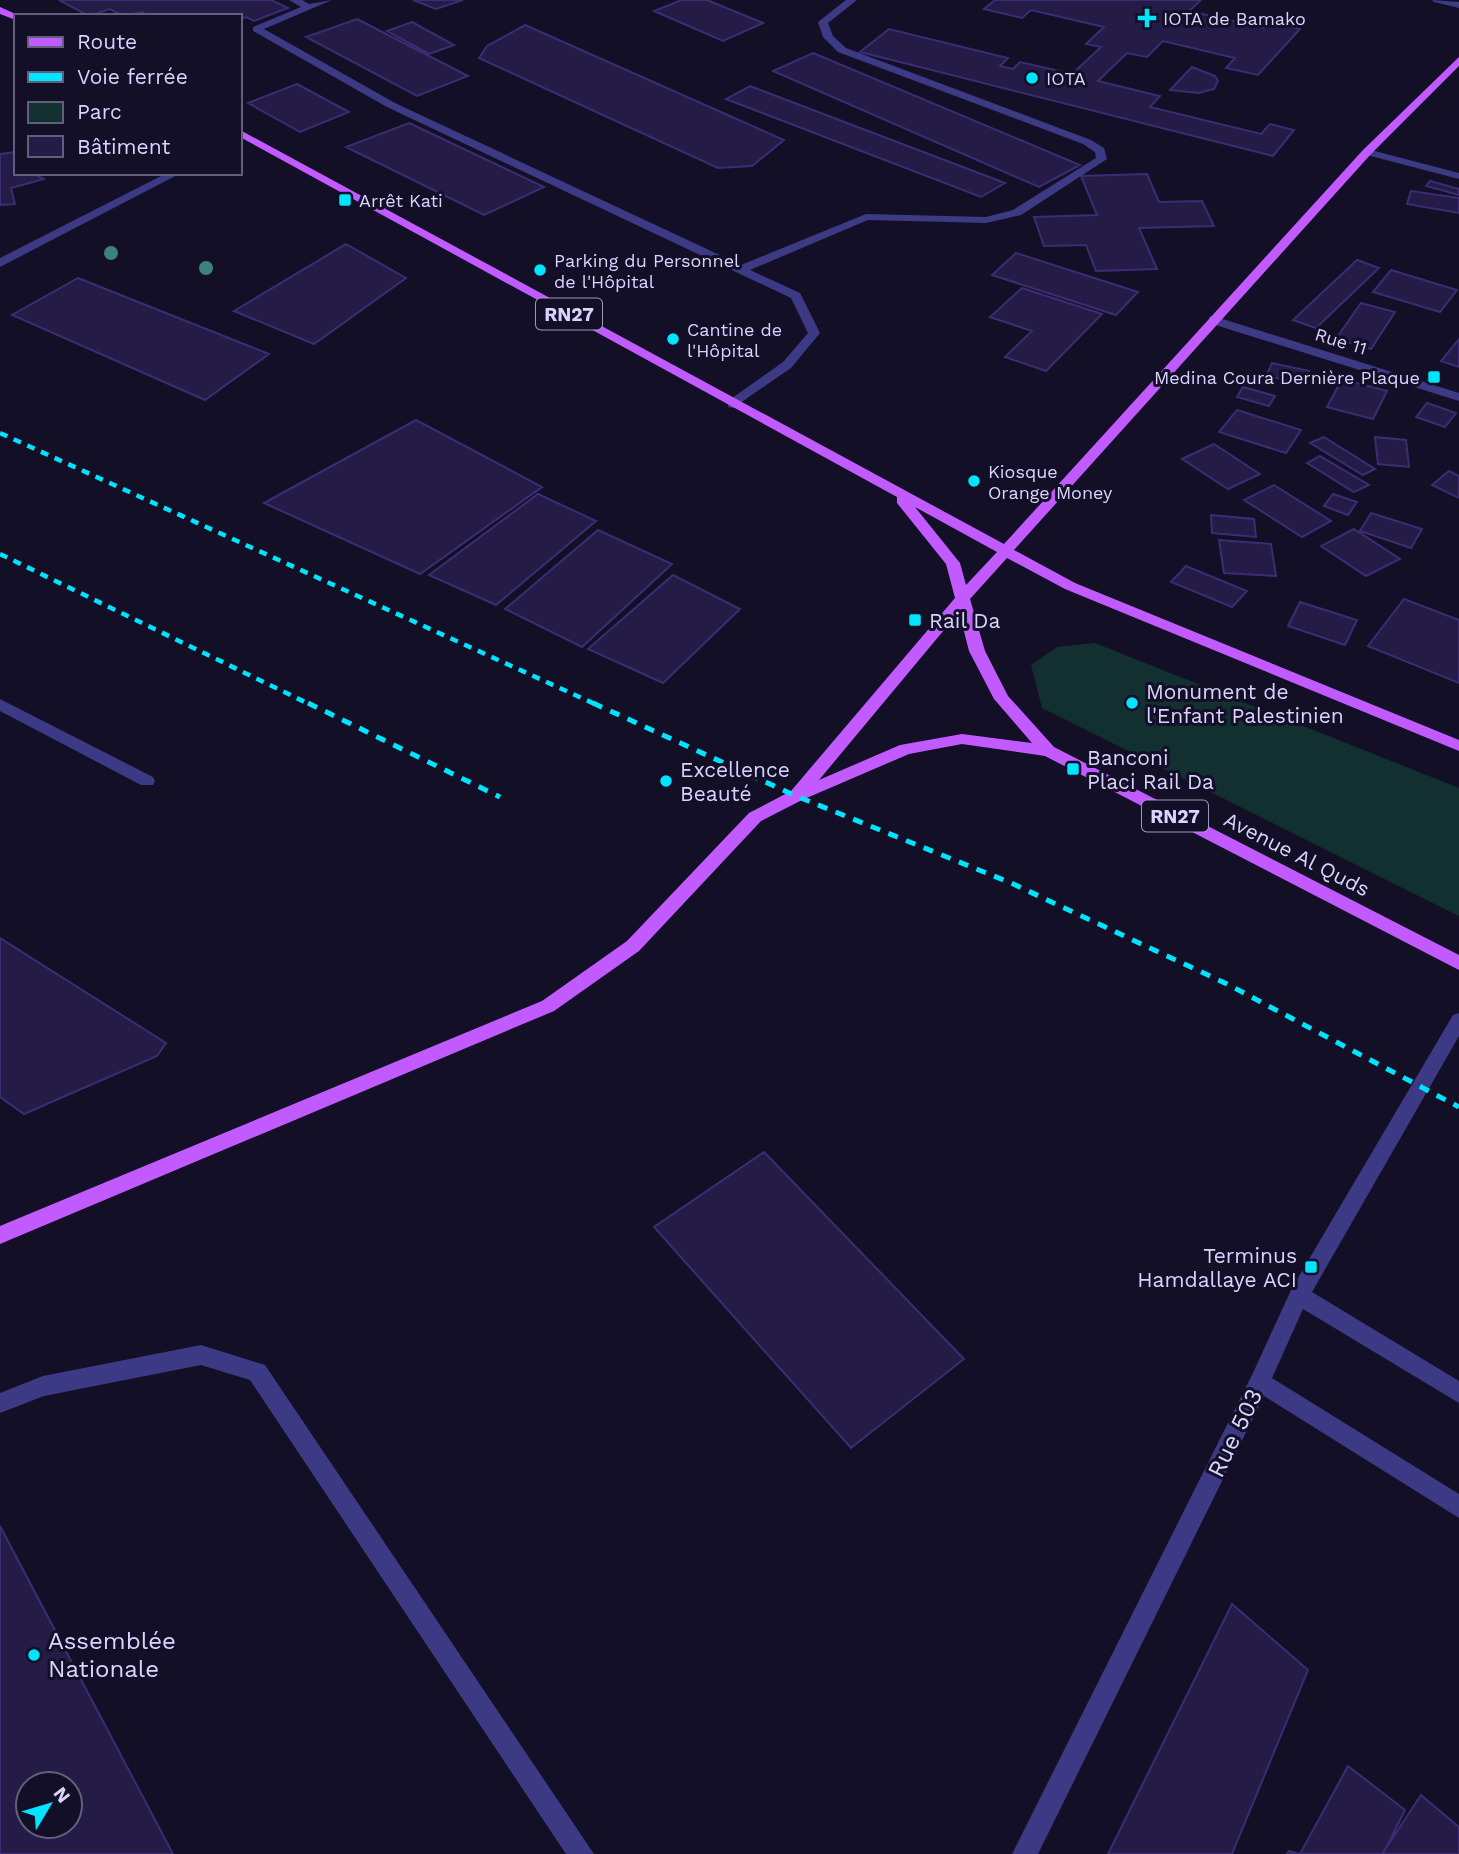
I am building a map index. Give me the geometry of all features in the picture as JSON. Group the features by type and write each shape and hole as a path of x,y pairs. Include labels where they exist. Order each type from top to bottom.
{"main road":[{"path":"796,796 962,599 1213,320 1367,152 1459,60"},
{"name":"RN27","path":"242,136 1070,586 1459,746"},
{"name":"Avenue Al Quds","path":"893,490 953,563 977,651 1002,699 1048,751 1459,963"},
{"path":"0,1235 548,1006 633,946 755,817 796,796 906,749 962,740 1048,751"}],"street":[{"path":"293,0 309,8"},
{"path":"327,0 256,29 391,105 796,296 814,333 787,365 733,404"},
{"path":"740,270 866,217 898,215 986,220 1017,213 1102,159 1100,150 1087,142 842,50 828,37 823,22 852,0"},
{"path":"1437,0 1459,5"},
{"path":"1367,152 1459,176"},
{"path":"0,263 172,175"},
{"name":"Rue 11","path":"1213,320 1459,397"},
{"path":"0,704 147,780"},
{"name":"Rue 503","path":"1025,1854 1260,1381 1299,1295 1459,1020"},
{"path":"1299,1295 1459,1393"},
{"path":"0,1403 43,1386 201,1355 257,1372 581,1854"},
{"path":"1260,1381 1459,1507"}],"green space":[{"path":"1095,643 1459,788 1459,916 1042,708 1031,665 1057,647"}],"building":[{"path":"59,0 271,0 288,8 254,21 246,17 242,18 242,14 119,14 110,9 85,14"},
{"path":"413,0 463,0 436,9"},
{"path":"682,0 707,0 763,23 723,41 654,11"},
{"name":"IOTA","path":"995,0 1201,0 1189,11 1264,28 1270,22 1300,29 1258,75 1226,68 1235,58 1163,41 1147,57 1127,53 1098,81 1160,96 1150,107 1261,134 1270,124 1294,130 1273,156 860,52 889,29 1008,58 1000,66 1013,69 1020,62 1072,74 1101,47 1086,44 1104,27 1031,10 1022,18 984,9"},
{"path":"357,19 468,76 417,96 306,37"},
{"path":"412,22 454,45 429,54 387,31"},
{"path":"525,25 784,140 752,166 718,168 479,58 487,46"},
{"path":"813,53 1080,165 1039,187 773,71"},
{"path":"1192,67 1215,76 1218,81 1214,89 1199,93 1170,90"},
{"path":"297,84 349,112 300,132 248,103"},
{"path":"750,86 1005,183 981,197 726,99"},
{"path":"409,123 544,187 484,215 346,147"},
{"path":"14,152 14,175 36,175 44,179 11,188 15,204 0,205 0,154"},
{"path":"1147,174 1159,202 1202,201 1214,226 1139,228 1157,269 1096,271 1086,245 1044,246 1034,217 1097,215 1081,176"},
{"path":"1430,181 1459,189 1459,195 1426,186"},
{"path":"1411,191 1459,198 1459,213 1407,204"},
{"path":"346,244 406,278 314,344 234,311"},
{"path":"1016,253 1138,292 1116,315 992,275"},
{"path":"1357,260 1379,268 1316,328 1293,320"},
{"path":"1391,270 1457,290 1440,312 1373,292"},
{"path":"78,278 269,354 205,400 12,315"},
{"path":"1022,288 1102,314 1046,371 1005,357 1032,331 990,317"},
{"path":"1361,303 1395,312 1371,349 1336,339"},
{"path":"1459,339 1459,367 1441,361"},
{"path":"1272,363 1309,371 1304,383 1266,376"},
{"path":"1342,379 1387,391 1373,419 1327,407"},
{"path":"1243,387 1275,396 1269,406 1237,397"},
{"path":"1427,403 1456,413 1445,427 1416,417"},
{"path":"1237,410 1301,430 1286,453 1219,432"},
{"path":"416,420 542,487 420,574 264,503"},
{"path":"1324,437 1375,469 1363,475 1310,443"},
{"path":"1375,437 1406,440 1409,467 1378,464"},
{"path":"1214,444 1260,474 1228,489 1182,459"},
{"path":"1320,456 1369,485 1354,492 1307,463"},
{"path":"1449,471 1459,476 1459,498 1432,485"},
{"path":"1274,485 1331,521 1302,537 1244,500"},
{"path":"538,494 596,521 496,605 429,575"},
{"path":"1333,494 1357,502 1348,515 1324,506"},
{"path":"1371,513 1422,529 1411,548 1360,531"},
{"path":"1211,515 1254,519 1256,537 1212,533"},
{"path":"1354,529 1400,559 1366,576 1321,546"},
{"path":"598,530 672,564 582,647 505,609"},
{"path":"1219,540 1271,544 1276,576 1224,573"},
{"path":"1186,566 1247,591 1232,607 1171,582"},
{"path":"673,575 740,609 663,683 588,649"},
{"path":"1404,599 1459,620 1459,683 1368,646"},
{"path":"1300,602 1357,620 1345,645 1288,626"},
{"path":"0,938 166,1043 157,1056 24,1114 0,1097"},
{"path":"764,1152 964,1359 851,1448 654,1227"},
{"name":"Assemblée Nationale","path":"0,1526 173,1854 0,1854"},
{"path":"1232,1604 1308,1670 1232,1854 1108,1854"},
{"path":"1348,1766 1405,1810 1383,1854 1300,1854"},
{"path":"1421,1795 1459,1827 1459,1854 1382,1854"}],"railway":[{"path":"0,433 597,705"},
{"path":"0,554 311,705"},
{"path":"308,703 500,797"},
{"path":"593,703 796,796 1011,883 1227,984 1459,1107"}],"place":[{"name":"IOTA de Bamako","path":"1147,18"},
{"name":"IOTA","path":"1032,78"},
{"name":"Arrêt Kati","path":"345,200"},
{"name":"Parking du Personnel de l'Hôpital","path":"540,270"},
{"name":"Cantine de l'Hôpital","path":"673,339"},
{"name":"Medina Coura Dernière Plaque","path":"1434,377"},
{"name":"Kiosque Orange Money","path":"974,481"},
{"name":"Rail Da","path":"915,620"},
{"name":"Monument de l'Enfant Palestinien","path":"1132,703"},
{"name":"Banconi Placi Rail Da","path":"1073,769"},
{"name":"Excellence Beauté","path":"666,781"},
{"name":"Terminus Hamdallaye ACI","path":"1311,1267"},
{"name":"Assemblée Nationale","path":"34,1655"}]}
